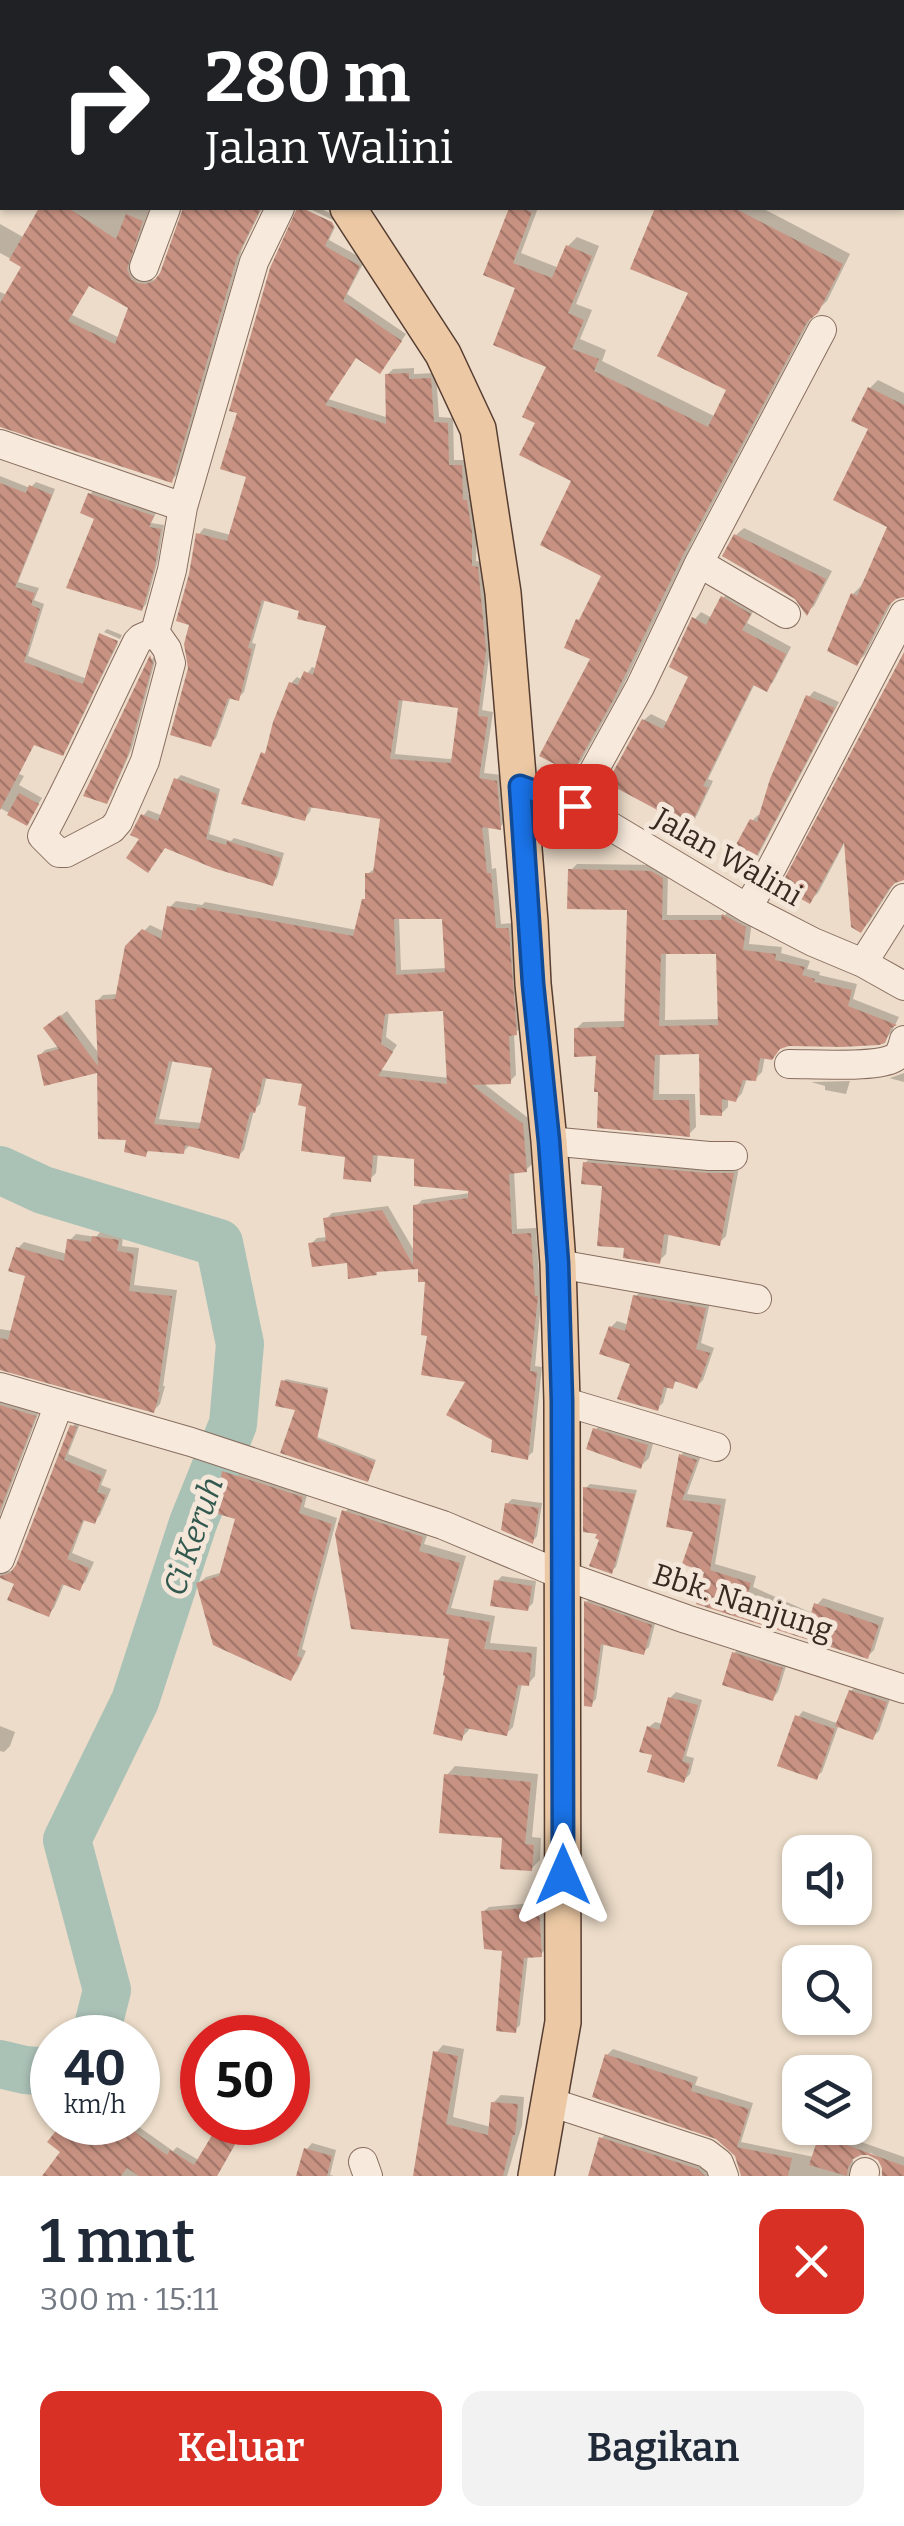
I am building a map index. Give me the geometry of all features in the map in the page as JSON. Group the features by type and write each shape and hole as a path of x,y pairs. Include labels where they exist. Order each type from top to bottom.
{"main road":[{"path":"349,210 443,354 478,429 504,593 558,1264 562,1401 563,2022 536,2176"}],"street":[{"path":"144,267 165,210"},
{"path":"155,632 172,570 183,507 254,262 279,210"},
{"path":"575,806 640,688 700,562 822,330"},
{"path":"0,444 183,507"},
{"path":"700,562 786,614"},
{"path":"747,908 904,614"},
{"path":"155,632 172,663 145,761 112,829 59,853 42,836 137,642 155,632"},
{"name":"Jalan Walini","path":"520,786 575,806 747,908 813,942 901,978"},
{"path":"863,963 903,903"},
{"path":"789,1064 862,1064 894,1059 904,1040"},
{"path":"549,1141 734,1156"},
{"path":"558,1264 757,1299"},
{"name":"Bbk. Nanjung","path":"0,1387 191,1442 442,1525 562,1575 686,1620 904,1688"},
{"path":"562,1401 716,1446"},
{"path":"0,1559 59,1404"},
{"path":"550,2102 706,2153 719,2164 724,2176"}],"building":[{"path":"38,210 71,210 116,239 126,214 143,221 127,269 131,279 146,284 160,273 182,210 260,210 237,257 172,483 0,427 0,303 21,267 9,260","holes":["89,286 128,308 115,344 68,321"]},
{"path":"296,210 306,210 332,222 334,226 325,246 360,266 343,301 402,341 380,374 356,358 325,405 386,424 385,374 409,373 409,379 431,378 434,422 448,423 449,465 462,465 463,500 467,500 472,532 472,566 478,567 486,650 478,716 488,717 479,778 497,781 501,830 482,827 496,928 509,931 517,1035 509,1036 511,1084 472,1085 523,1124 527,1172 509,1174 512,1234 531,1233 538,1296 530,1371 537,1372 528,1460 491,1452 492,1440 446,1415 465,1382 421,1375 427,1336 421,1335 425,1282 418,1282 418,1269 348,1279 347,1263 312,1267 308,1243 326,1241 323,1218 382,1210 413,1265 413,1205 468,1198 468,1191 414,1186 414,1159 373,1155 371,1182 343,1179 345,1157 301,1151 306,1107 298,1105 302,1084 263,1078 239,1159 185,1145 184,1154 147,1151 146,1157 124,1152 126,1140 98,1139 97,1073 44,1086 37,1055 59,1049 43,1028 60,1015 98,1066 95,1000 115,999 125,946 142,929 161,939 167,906 196,911 197,907 353,936 365,899 365,873 373,873 380,819 309,807 305,821 241,804 261,752 265,754 289,682 298,685 304,671 313,675 326,626 297,619 299,611 262,600 239,701 228,698 211,747 170,735 188,668 184,644 189,625 176,621 196,533 227,541 246,477 220,469 237,413 229,411 270,268","holes":["399,700 458,708 451,763 390,759","394,919 442,919 445,972 396,975","443,1011 447,1084 378,1076 393,1052 381,1044 385,1014","169,1061 212,1068 199,1129 154,1124"]},
{"path":"508,210 532,212 513,263 552,278 566,245 592,256 568,313 584,320 572,349 599,359 594,371 708,427 726,390 657,356 688,293 630,269 654,210 738,210 843,264 818,313 807,322 572,773 539,756 590,659 564,648 601,576 540,545 571,481 519,455 535,423 522,417 546,367 493,345 515,288 483,275"},
{"path":"868,387 904,405 904,597 888,606 857,666 827,651 851,593 857,596 887,527 833,500 868,429 851,421"},
{"path":"0,483 26,493 29,485 52,495 15,587 35,593 31,605 40,609 24,662 83,684 99,633 118,641 63,756 34,745 0,810"},
{"path":"88,493 154,516 149,527 161,529 142,611 66,588 94,519 80,513"},
{"path":"734,534 826,579 807,616 795,599 722,556"},
{"path":"721,596 751,614 742,630 786,654 767,692 753,685 703,786 708,788 688,831 607,783 642,719 663,729 688,677 669,667 692,617 706,625"},
{"path":"904,652 904,880 889,889 861,933 851,927 844,842 810,904 780,887"},
{"path":"150,655 153,663 128,755 107,804 83,796"},
{"path":"806,695 835,708 748,872 727,861 750,819 757,822 770,779"},
{"path":"174,778 217,794 206,839 226,845 227,841 281,858 273,886 165,848 148,873 126,858 139,839 130,835 141,814 158,821"},
{"path":"19,793 39,804 27,826 7,815"},
{"path":"568,869 651,871 663,878 662,920 721,920 722,914 746,927 743,950 776,954 775,960 805,967 802,975 815,979 814,982 852,990 848,1006 897,1025 891,1028 885,1043 879,1045 789,1046 780,1049 772,1060 760,1058 756,1081 743,1080 736,1102 722,1099 722,1116 700,1115 699,1054 655,1055 653,1100 689,1100 690,1137 597,1128 596,1056 574,1057 574,1028 624,1027 627,910 567,909","holes":["661,954 716,954 718,1025 659,1026"]},
{"path":"583,1162 734,1173 720,1246 664,1234 660,1264 623,1258 624,1248 597,1246 602,1186 581,1184"},
{"path":"92,1236 119,1240 117,1251 134,1254 129,1291 172,1296 154,1413 0,1370 0,1338 8,1340 25,1276 8,1271 16,1247 64,1261 67,1239 91,1242"},
{"path":"633,1295 706,1308 696,1349 710,1353 697,1389 675,1381 673,1389 664,1387 658,1411 617,1399 630,1364 599,1354 609,1326 625,1331"},
{"path":"281,1380 328,1390 317,1439 375,1462 368,1482 280,1453 295,1410 275,1406"},
{"path":"0,1405 36,1416 0,1510"},
{"path":"70,1425 77,1427 64,1460 102,1476 97,1492 106,1495 95,1524 83,1520 67,1559 89,1568 80,1591 62,1584 49,1617 7,1600 14,1584 0,1576 10,1573 16,1565"},
{"path":"593,1428 648,1445 641,1469 586,1449"},
{"path":"679,1454 697,1460 682,1500 721,1505 710,1570 751,1583 748,1594 809,1620 814,1603 879,1625 868,1659 696,1604 704,1572 682,1564 693,1532 666,1527"},
{"path":"222,1471 303,1497 299,1513 332,1524 297,1656 302,1658 291,1681 213,1645 196,1583 219,1576 235,1519 208,1511"},
{"path":"583,1487 635,1494 612,1574 589,1566 599,1540 595,1538 597,1534 583,1532"},
{"path":"505,1503 539,1508 533,1544 501,1530"},
{"path":"342,1510 423,1537 419,1551 460,1563 446,1614 490,1622 484,1649 532,1653 529,1686 518,1685 507,1736 465,1728 462,1741 433,1734 449,1639 351,1629 335,1534"},
{"path":"494,1580 532,1586 528,1611 490,1606"},
{"path":"584,1601 652,1625 644,1655 601,1644 592,1707 584,1706"},
{"path":"732,1652 783,1668 773,1701 722,1685"},
{"path":"849,1690 887,1702 873,1740 835,1726"},
{"path":"668,1697 698,1705 682,1761 690,1764 684,1783 647,1772 652,1755 639,1752 647,1726 659,1730"},
{"path":"795,1715 835,1729 817,1780 777,1766"},
{"path":"444,1774 531,1782 525,1844 534,1845 532,1871 500,1869 502,1838 439,1833"},
{"path":"539,1907 542,1957 524,1958 516,2033 496,2031 502,1951 484,1949 481,1911"},
{"path":"433,2051 458,2056 446,2124 488,2135 491,2102 518,2104 515,2135 503,2176 413,2176"},
{"path":"605,2054 693,2083 691,2091 749,2109 737,2147 792,2158 788,2176 741,2176 735,2156 716,2139 592,2097"},
{"path":"599,2137 698,2169 705,2176 588,2176"},
{"path":"51,2145 153,2145 194,2165 206,2145 235,2145 217,2176 139,2176 127,2168 121,2176 42,2176 60,2152"},
{"path":"816,2145 846,2145 904,2166 904,2176 882,2176 878,2160 868,2155 853,2159 847,2176 809,2165"},
{"path":"304,2148 332,2156 327,2176 296,2176"}],"waterway":[{"name":"Ci Keruh","path":"0,1170 43,1190 219,1243 240,1344 233,1424 193,1523 135,1701 67,1840 107,1990 101,2015"},
{"name":"Ci Keruh","path":"0,2064 30,2070"}],"route":[{"path":"563,1875 558,1264 520,786 575,806"}]}
